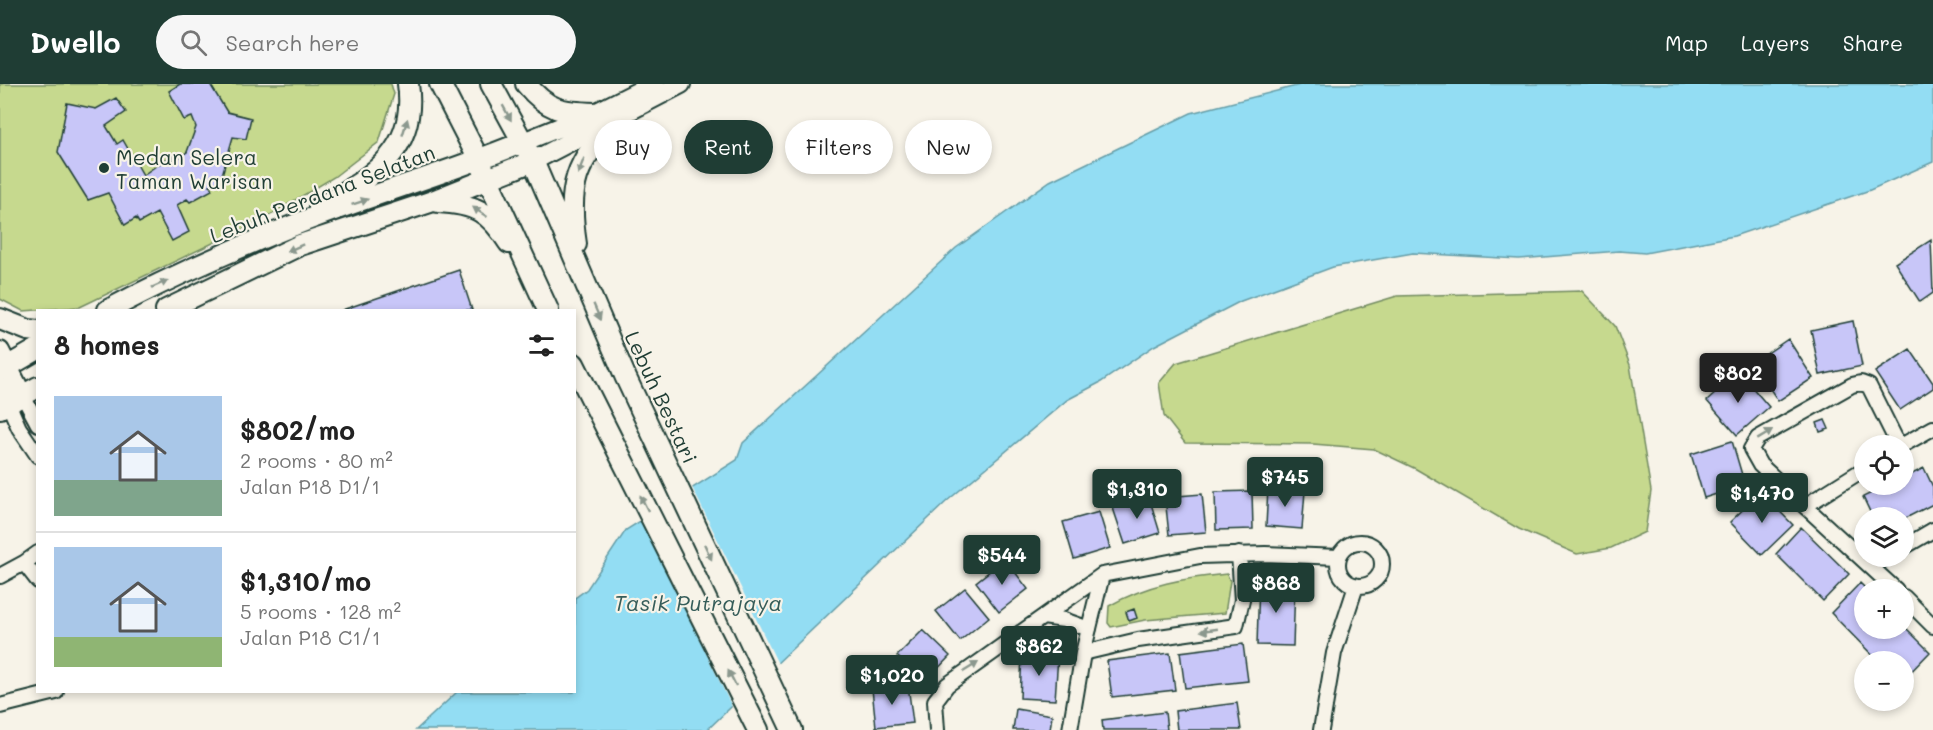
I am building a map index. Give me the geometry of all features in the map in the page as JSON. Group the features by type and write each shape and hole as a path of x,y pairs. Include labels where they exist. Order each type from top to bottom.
{"main road":[{"path":"283,229 372,176 392,156 406,128 411,101 408,84"},
{"path":"440,84 479,160 548,309"},
{"name":"Lebuh Bestari","path":"491,84 533,161 638,405 792,730"},
{"path":"526,84 538,99 562,112 595,112"},
{"name":"Lebuh Perdana Selatan","path":"110,309 140,293 283,229 479,160 523,142"},
{"path":"581,275 572,219 573,192 580,165 594,142"},
{"name":"Lebuh Perdana Selatan","path":"168,309 300,245 430,202 488,181 533,161"},
{"path":"430,202 475,207 497,225 547,309"},
{"path":"0,319 36,331"},
{"path":"3,363 36,350"},
{"path":"576,368 758,730"}],"street":[{"path":"523,142 595,112 653,84"},
{"path":"615,120 681,84"},
{"path":"533,161 594,130"},
{"path":"3,363 14,396 19,428 36,453"},
{"path":"1854,550 1754,457 1751,449 1758,438 1861,382 1869,386 1894,435"},
{"path":"14,396 36,422"},
{"path":"1914,438 1933,428"},
{"path":"1805,506 1854,475"},
{"path":"1914,541 1933,530"},
{"path":"1357,542 1369,544 1379,554 1381,567 1376,579 1356,586 1349,583 1339,572 1339,557 1346,547 1357,542"},
{"path":"0,576 36,554"},
{"path":"937,730 935,701 947,685 1102,575 1200,556 1239,554 1339,557"},
{"path":"1083,653 1138,640 1236,626 1242,600 1239,554"},
{"path":"24,563 36,578"},
{"path":"1873,567 1885,579"},
{"path":"1070,730 1083,653 1102,575"},
{"path":"1321,730 1334,653 1356,586"},
{"path":"1914,607 1933,626"},
{"path":"1043,617 1064,620 1089,629"},
{"path":"0,712 6,703 51,693"}],"green space":[{"path":"0,84 391,84 394,94 379,142 334,177 267,217 80,307 23,311 0,299"},
{"path":"1582,291 1615,326 1630,365 1651,491 1645,532 1611,548 1577,554 1519,529 1416,469 1374,449 1313,444 1185,443 1164,416 1159,383 1176,363 1397,296"},
{"path":"1227,574 1230,581 1225,613 1145,620 1111,627 1108,623 1109,606 1123,598 1152,587 1181,580"}],"water":[{"name":"Tasik Putrajaya","path":"1304,84 1933,84 1933,162 1870,190 1734,236 1645,253 1619,251 1519,259 1413,253 1333,267 1241,301 1154,346 1101,382 1067,400 947,501 707,730 416,730 456,693 576,693 576,597 587,589 626,530 737,460 743,443 956,248 1050,181 1191,113"}],"pier":[{"path":"691,485 779,666 733,709 640,517"}],"building":[{"name":"Medan Selera Taman Warisan","path":"180,84 210,84 227,112 251,118 246,139 233,137 220,182 210,185 212,190 190,202 187,199 177,205 189,232 172,241 157,213 139,223 136,218 125,225 108,193 88,200 58,152 67,103 96,109 116,98 126,112 106,126 117,144 123,140 143,175 172,155 174,161 187,152 196,127 192,117 184,120 169,91"},
{"path":"1931,240 1933,293 1920,302 1895,263"},
{"path":"459,270 472,309 345,309"},
{"path":"1853,321 1862,366 1820,375 1811,330"},
{"path":"1788,339 1813,378 1778,401 1753,363"},
{"path":"1910,349 1933,383 1933,388 1900,410 1875,372"},
{"path":"1739,372 1769,407 1737,435 1707,401"},
{"path":"1825,420 1829,429 1820,432 1817,423"},
{"path":"1732,441 1745,485 1704,498 1691,454"},
{"path":"1924,468 1933,487 1933,504 1914,514 1914,507 1868,507 1863,497 1867,495 1914,495 1914,473"},
{"path":"1268,488 1305,491 1302,529 1266,526"},
{"path":"1252,491 1253,529 1216,530 1215,492"},
{"path":"1761,492 1793,525 1762,555 1730,522"},
{"path":"1202,494 1206,532 1169,535 1165,497"},
{"path":"1149,497 1160,533 1125,544 1113,508"},
{"path":"1099,512 1110,548 1074,559 1063,522"},
{"path":"1801,527 1849,574 1823,601 1776,554"},
{"path":"1005,559 1028,589 999,612 976,582"},
{"path":"1259,581 1295,583 1293,646 1257,645"},
{"path":"965,588 989,617 960,641 936,611"},
{"path":"1854,589 1854,636 1831,613"},
{"path":"1134,609 1137,618 1129,621 1126,612"},
{"path":"923,630 950,656 924,683 897,656"},
{"path":"1914,636 1930,652 1914,669 1914,651 1868,651 1856,639 1914,639"},
{"path":"1243,644 1248,681 1185,688 1180,652"},
{"path":"1022,653 1058,656 1055,700 1020,698"},
{"path":"1170,653 1175,690 1112,697 1107,661"},
{"path":"908,685 913,723 876,727 872,689"},
{"path":"1237,703 1241,730 1177,730 1175,711"},
{"path":"1016,709 1052,715 1050,730 1013,730"},
{"path":"1165,712 1167,730 1103,730 1102,720"}],"place":[{"name":"Medan Selera Taman Warisan","path":"104,168"}]}
